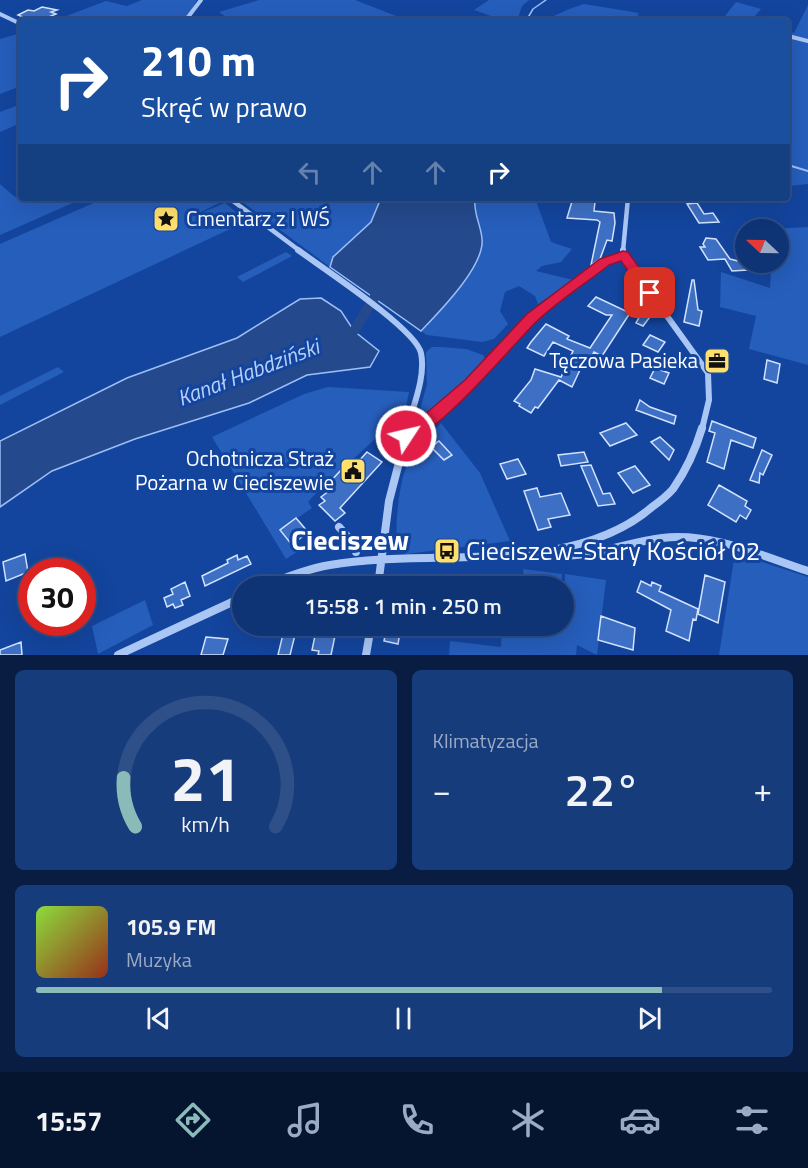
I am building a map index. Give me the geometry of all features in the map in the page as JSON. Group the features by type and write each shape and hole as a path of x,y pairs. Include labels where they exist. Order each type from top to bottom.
{"street":[{"path":"187,18 201,0"},
{"path":"0,14 18,23"},
{"path":"790,36 808,41"},
{"path":"233,201 398,324 417,342 422,361 421,383 389,501 380,576"},
{"path":"290,576 310,568 344,563 542,553 572,547 619,529 660,503 674,490 688,466 704,420 710,384 705,367 623,255 628,201"},
{"path":"406,436 423,425 471,384 532,318 604,262 623,255"},
{"path":"339,527 356,546 356,552"},
{"path":"542,553 555,556 575,556 653,538 680,537 732,546 808,571"},
{"path":"118,655 232,602"},
{"path":"366,655 369,636"}],"shaded area":[{"path":"142,0 197,0 188,16 184,18 61,18 106,1 127,6"},
{"path":"259,0 355,0 401,18 228,18 219,12"},
{"path":"489,0 529,0 522,6 518,18 497,18 474,10"},
{"path":"736,2 761,9 755,16 757,18 723,18"},
{"path":"584,4 639,13 637,15 646,18 550,18"},
{"path":"808,5 808,184 790,186 790,32 794,33"},
{"path":"18,34 18,87 0,94 0,39"},
{"path":"18,105 18,124 0,132 0,112"},
{"path":"0,184 15,197 18,196 18,201 77,201 0,235"},
{"path":"98,201 223,201 189,218 225,203 247,221 0,337 0,244"},
{"path":"241,201 380,201 371,222 333,257 330,267"},
{"path":"475,201 536,201 551,242 572,249 561,262 542,266 536,271 573,280 538,304 535,296 519,286 505,292 500,311 508,324 494,339 482,342 427,335 421,331 458,291 483,241"},
{"path":"808,227 808,365 749,349 756,316 720,307 721,272 770,288 771,273 789,273 789,228"},
{"path":"286,252 292,256 243,282 237,277"},
{"path":"432,347 466,349 483,355 486,360 456,393 422,422 417,421 427,384 426,352"},
{"path":"58,367 64,372 0,405 0,396"},
{"path":"328,387 409,392 405,412 320,489 308,502 312,508 280,530 297,552 286,559 212,437 304,394"},
{"path":"441,423 480,473 510,541 406,554 397,546 398,509 405,470 415,450"},
{"path":"735,553 808,577 808,655 719,655"},
{"path":"523,569 562,574 562,576 524,576"},
{"path":"565,574 606,580 597,655 577,645 576,655 449,655 450,641 501,647 502,636 574,636 574,576 565,576"},
{"path":"145,600 153,625 98,654 94,636 96,636 96,624"}],"water":[{"path":"380,201 475,201 482,239 481,250 469,275 421,331 330,267 333,257 371,222"},
{"path":"321,298 341,311 354,331 379,351 370,367 307,375 249,403 135,439 52,471 0,507 0,441 127,378 237,338 300,299"}],"building":[{"path":"42,7 57,10 51,12 56,14 46,18 25,18 18,15 28,10 34,11"},
{"path":"572,201 595,202 594,211 614,213 612,241 607,240 600,259 591,265 600,222 567,218"},
{"path":"697,203 704,214 713,213 719,222 699,223 687,204"},
{"path":"706,238 716,239 730,259 735,260 735,271 732,271 725,259 708,260 700,247 705,247 703,244"},
{"path":"692,280 694,280 698,310 702,311 699,326 684,322"},
{"path":"596,297 630,313 602,356 594,352 590,359 586,357 572,387 559,380 538,408 535,407 531,413 519,406 520,404 514,401 531,380 535,369 561,377 573,351 553,342 544,356 527,348 531,342 546,324 569,336 567,339 590,348 612,315 606,315 588,306"},
{"path":"647,303 656,309 643,326 636,323"},
{"path":"650,335 665,342 658,352 643,345"},
{"path":"767,360 780,364 777,383 764,379"},
{"path":"655,368 669,373 664,384 650,378"},
{"path":"640,400 650,407 676,416 674,424 636,410"},
{"path":"712,421 756,438 753,448 731,440 724,469 707,462 715,433 709,431"},
{"path":"626,423 637,435 610,446 600,433"},
{"path":"660,437 674,450 669,460 651,442"},
{"path":"439,441 452,455 444,460 431,447"},
{"path":"762,450 772,455 763,475 760,473 759,483 750,480"},
{"path":"367,452 382,462 340,508 345,513 335,521 319,505 325,501 321,497 334,487 329,483 341,470 347,474"},
{"path":"584,452 588,462 561,466 558,455"},
{"path":"518,459 526,474 507,479 500,464"},
{"path":"591,465 603,494 610,493 615,504 598,506 581,466"},
{"path":"635,466 650,485 633,493 618,473"},
{"path":"719,485 747,501 745,506 751,510 746,519 740,515 736,522 708,505"},
{"path":"537,488 540,497 561,493 570,515 548,519 551,527 538,530 524,491"},
{"path":"296,518 308,532 292,545 280,530"},
{"path":"25,554 26,558 18,558 18,576 6,581 3,562"},
{"path":"237,555 238,560 247,556 251,564 205,586 202,576 228,563 227,560"},
{"path":"705,575 725,582 718,623 698,614"},
{"path":"641,581 651,586 652,582 661,586 659,591 698,609 696,620 693,619 689,641 666,631 671,610 637,592"},
{"path":"185,582 190,596 181,600 183,605 175,608 173,604 167,607 164,598 173,594 171,589"},
{"path":"601,616 635,628 633,650 598,640"},
{"path":"283,636 295,636 290,655 278,655"},
{"path":"315,636 335,636 331,655 318,655 319,651 312,650"},
{"path":"385,636 399,636 398,644 384,641"},
{"path":"206,637 228,639 223,655 201,655"},
{"path":"21,642 22,655 0,655 0,650"}],"waterway":[{"path":"528,18 533,9 546,0"},
{"path":"790,166 808,171"},
{"name":"Kanał Habdziński","path":"339,336 354,331 382,285"}],"place":[{"name":"Cmentarz z I WŚ","path":"166,219"},
{"name":"Tęczowa Pasieka","path":"717,361"},
{"name":"Ochotnicza Straż Pożarna w Cieciszewie","path":"353,471"},
{"name":"Cieciszew-Stary Kościół 02","path":"447,551"}],"district":[{"name":"Cieciszew","path":"350,540"}],"route":[{"path":"406,436 423,425 471,384 532,318 604,262 623,255 650,293"}]}
